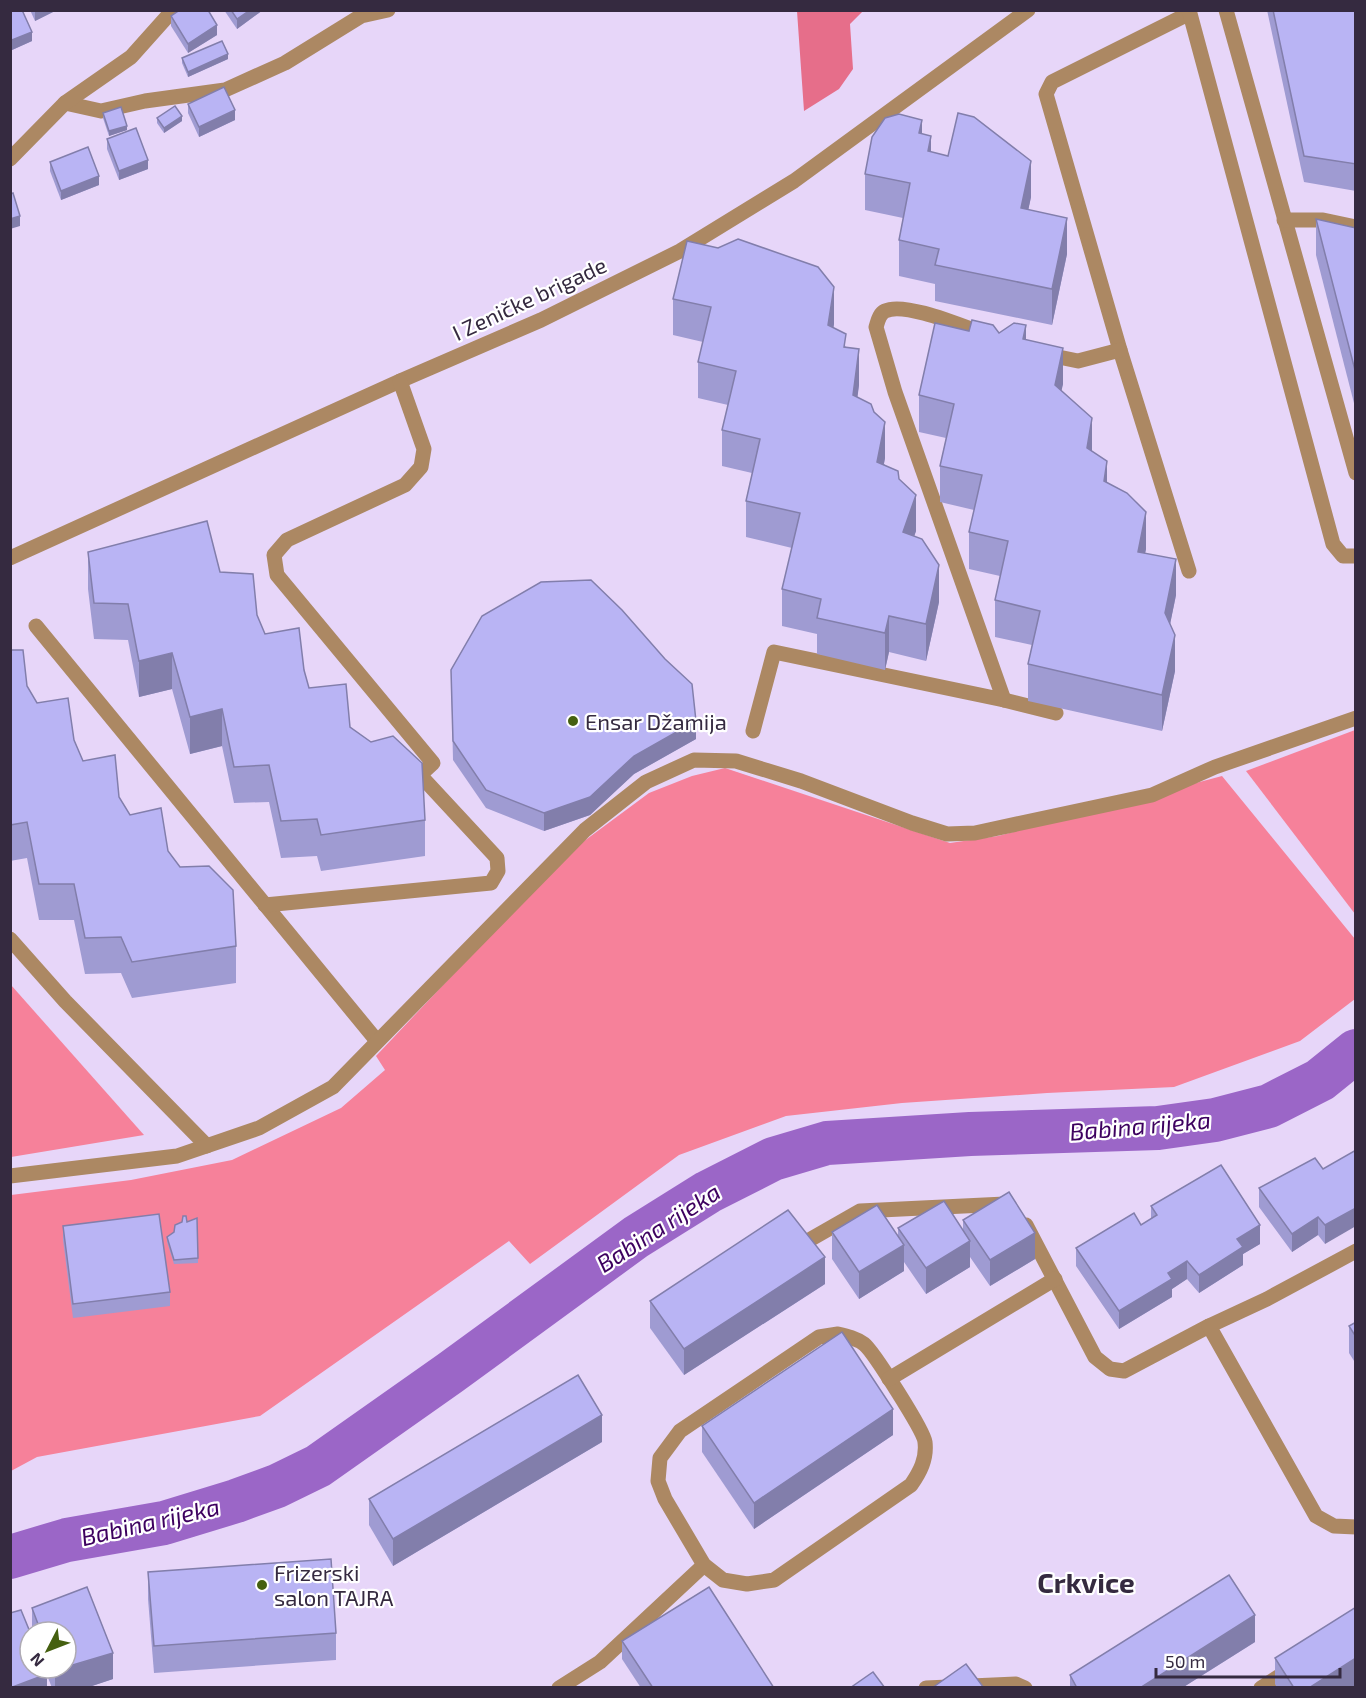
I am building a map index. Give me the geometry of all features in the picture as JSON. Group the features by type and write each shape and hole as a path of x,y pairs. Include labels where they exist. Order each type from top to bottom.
{"street":[{"path":"10,159 65,103 131,57 173,10"},
{"path":"65,103 101,111 145,101 225,90 285,63 361,16 388,10"},
{"name":"I Zeničke brigade","path":"10,558 400,381 541,320 680,251 794,181 1029,10"},
{"path":"1187,10 1184,16 1052,82 1046,94 1120,350 1189,572"},
{"path":"1187,10 1333,544 1343,556 1356,556"},
{"path":"1226,10 1356,473"},
{"path":"1284,220 1323,220 1356,227"},
{"path":"998,338 921,312 901,308 885,311 878,317 876,327 895,392 1004,700"},
{"path":"1030,349 1052,357 1078,361 1120,350"},
{"path":"265,905 491,883 498,871 497,858 420,776 433,763 277,575 274,555 287,540 405,485 421,467 424,449 400,381"},
{"path":"36,626 377,1041"},
{"path":"753,731 774,652 1004,700 1056,714"},
{"path":"10,1176 177,1156 259,1128 333,1087 585,830 646,782 694,760 736,761 801,781 947,834 975,833 1152,795 1215,767 1356,718"},
{"path":"10,939 65,1000 207,1146"},
{"path":"811,1239 860,1211 1005,1204 1019,1212 1095,1358 1110,1369 1124,1371 1356,1251"},
{"path":"889,1379 1055,1279"},
{"path":"1209,1326 1316,1516 1334,1526 1356,1527"},
{"path":"838,1334 866,1344 889,1379 925,1439 926,1453 921,1472 911,1485 774,1580 747,1584 723,1580 704,1565 665,1499 658,1481 660,1458 680,1431 819,1337 838,1334"},
{"path":"559,1688 600,1662 704,1565"},
{"path":"1261,1688 1308,1658"},
{"path":"926,1688 1016,1684 1026,1688"}],"shaded area":[{"path":"797,11 863,11 850,24 853,69 839,89 804,111"},
{"path":"1355,730 1355,914 1246,771"},
{"path":"725,768 950,843 998,836 1222,776 1355,939 1355,999 1300,1041 1174,1087 902,1103 786,1116 679,1155 530,1264 509,1241 260,1416 37,1457 11,1471 11,1195 131,1180 232,1160 341,1108 385,1070 376,1056 568,853 649,793 692,776"},
{"path":"11,985 144,1135 11,1157"}],"building":[{"path":"10,10 22,10 32,32 12,40"},
{"path":"180,10 208,10 217,25 188,44 171,16"},
{"path":"231,10 250,10 237,19"},
{"path":"1273,10 1356,10 1356,164 1304,156"},
{"path":"222,41 228,54 188,72 182,58"},
{"path":"224,87 235,110 199,127 188,104"},
{"path":"175,106 182,116 164,128 157,118"},
{"path":"121,107 127,126 109,131 103,113"},
{"path":"958,113 974,117 1031,161 1021,208 1067,218 1052,289 935,265 939,249 899,240 910,183 865,174 872,137 885,118 899,114 922,120 919,133 931,136 928,151 948,156"},
{"path":"136,128 148,160 119,171 107,139"},
{"path":"88,147 99,176 61,191 50,162"},
{"path":"13,193 20,216 10,219 10,194"},
{"path":"1316,219 1356,228 1356,374"},
{"path":"738,239 818,267 834,287 828,325 846,334 844,347 859,349 853,395 871,404 874,412 885,422 877,462 898,471 899,479 916,495 903,532 922,539 939,565 926,624 889,616 885,633 817,618 821,599 782,589 800,513 746,501 760,439 722,430 736,371 698,362 711,307 673,299 687,241 718,248"},
{"path":"972,320 993,325 999,333 1014,323 1026,325 1023,339 1063,348 1055,385 1092,418 1087,448 1107,461 1104,481 1127,493 1146,512 1138,552 1176,559 1165,613 1175,635 1162,695 1028,664 1040,611 995,600 1008,541 969,532 982,475 940,466 954,404 919,395 935,323 969,331"},
{"path":"207,521 220,572 253,574 257,615 265,634 299,628 304,670 309,688 346,684 350,727 371,742 393,736 422,763 425,820 321,835 317,819 281,821 269,765 234,767 222,709 190,717 172,653 139,661 128,604 94,603 88,552"},
{"name":"Ensar Džamija","path":"591,580 622,610 665,659 692,684 696,721 634,756 590,797 544,813 486,790 453,741 451,670 482,616 541,582"},
{"path":"10,650 23,650 27,686 37,703 68,698 74,740 83,761 115,755 119,797 130,815 161,808 168,851 180,867 209,866 233,890 236,946 132,962 121,937 85,938 74,884 39,884 27,822 10,825"},
{"path":"1356,1150 1356,1208 1325,1225 1318,1217 1292,1234 1259,1188 1315,1158 1323,1169"},
{"path":"1221,1165 1260,1225 1237,1239 1243,1247 1199,1275 1187,1261 1168,1273 1172,1279 1119,1311 1076,1248 1134,1213 1141,1225 1157,1215 1151,1206"},
{"path":"1009,1192 1035,1233 990,1260 963,1220"},
{"path":"944,1201 970,1241 926,1268 898,1228"},
{"path":"877,1205 904,1245 859,1272 832,1232"},
{"path":"788,1210 825,1257 684,1349 650,1301"},
{"path":"159,1214 170,1292 73,1304 63,1226"},
{"path":"183,1216 186,1216 187,1222 197,1218 198,1258 174,1260 167,1237 174,1232 175,1225 182,1222"},
{"path":"1356,1322 1356,1337 1349,1326"},
{"path":"842,1332 893,1409 754,1503 702,1426"},
{"path":"578,1375 602,1415 393,1539 369,1499"},
{"path":"331,1559 336,1633 154,1646 148,1572"},
{"path":"1229,1575 1255,1615 1140,1688 1077,1688 1070,1675"},
{"path":"87,1587 113,1653 78,1663 78,1620 36,1620 32,1608"},
{"path":"709,1587 774,1688 653,1688 622,1641"},
{"path":"1356,1607 1356,1658 1309,1688 1294,1688 1275,1658"},
{"path":"21,1610 25,1620 18,1620 18,1680 31,1680 10,1688 10,1613"},
{"path":"966,1664 984,1688 932,1688"},
{"path":"873,1672 885,1688 850,1688"}],"waterway":[{"name":"Babina rijeka","path":"10,1557 67,1540 164,1523 277,1486 318,1466 636,1237 708,1192 773,1159 827,1143 970,1134 1158,1128 1215,1120 1269,1106 1320,1080 1356,1051"}],"place":[{"name":"Ensar Džamija","path":"573,721"},
{"name":"Frizerski salon TAJRA","path":"262,1585"}],"district":[{"name":"Crkvice","path":"1086,1582"}]}
